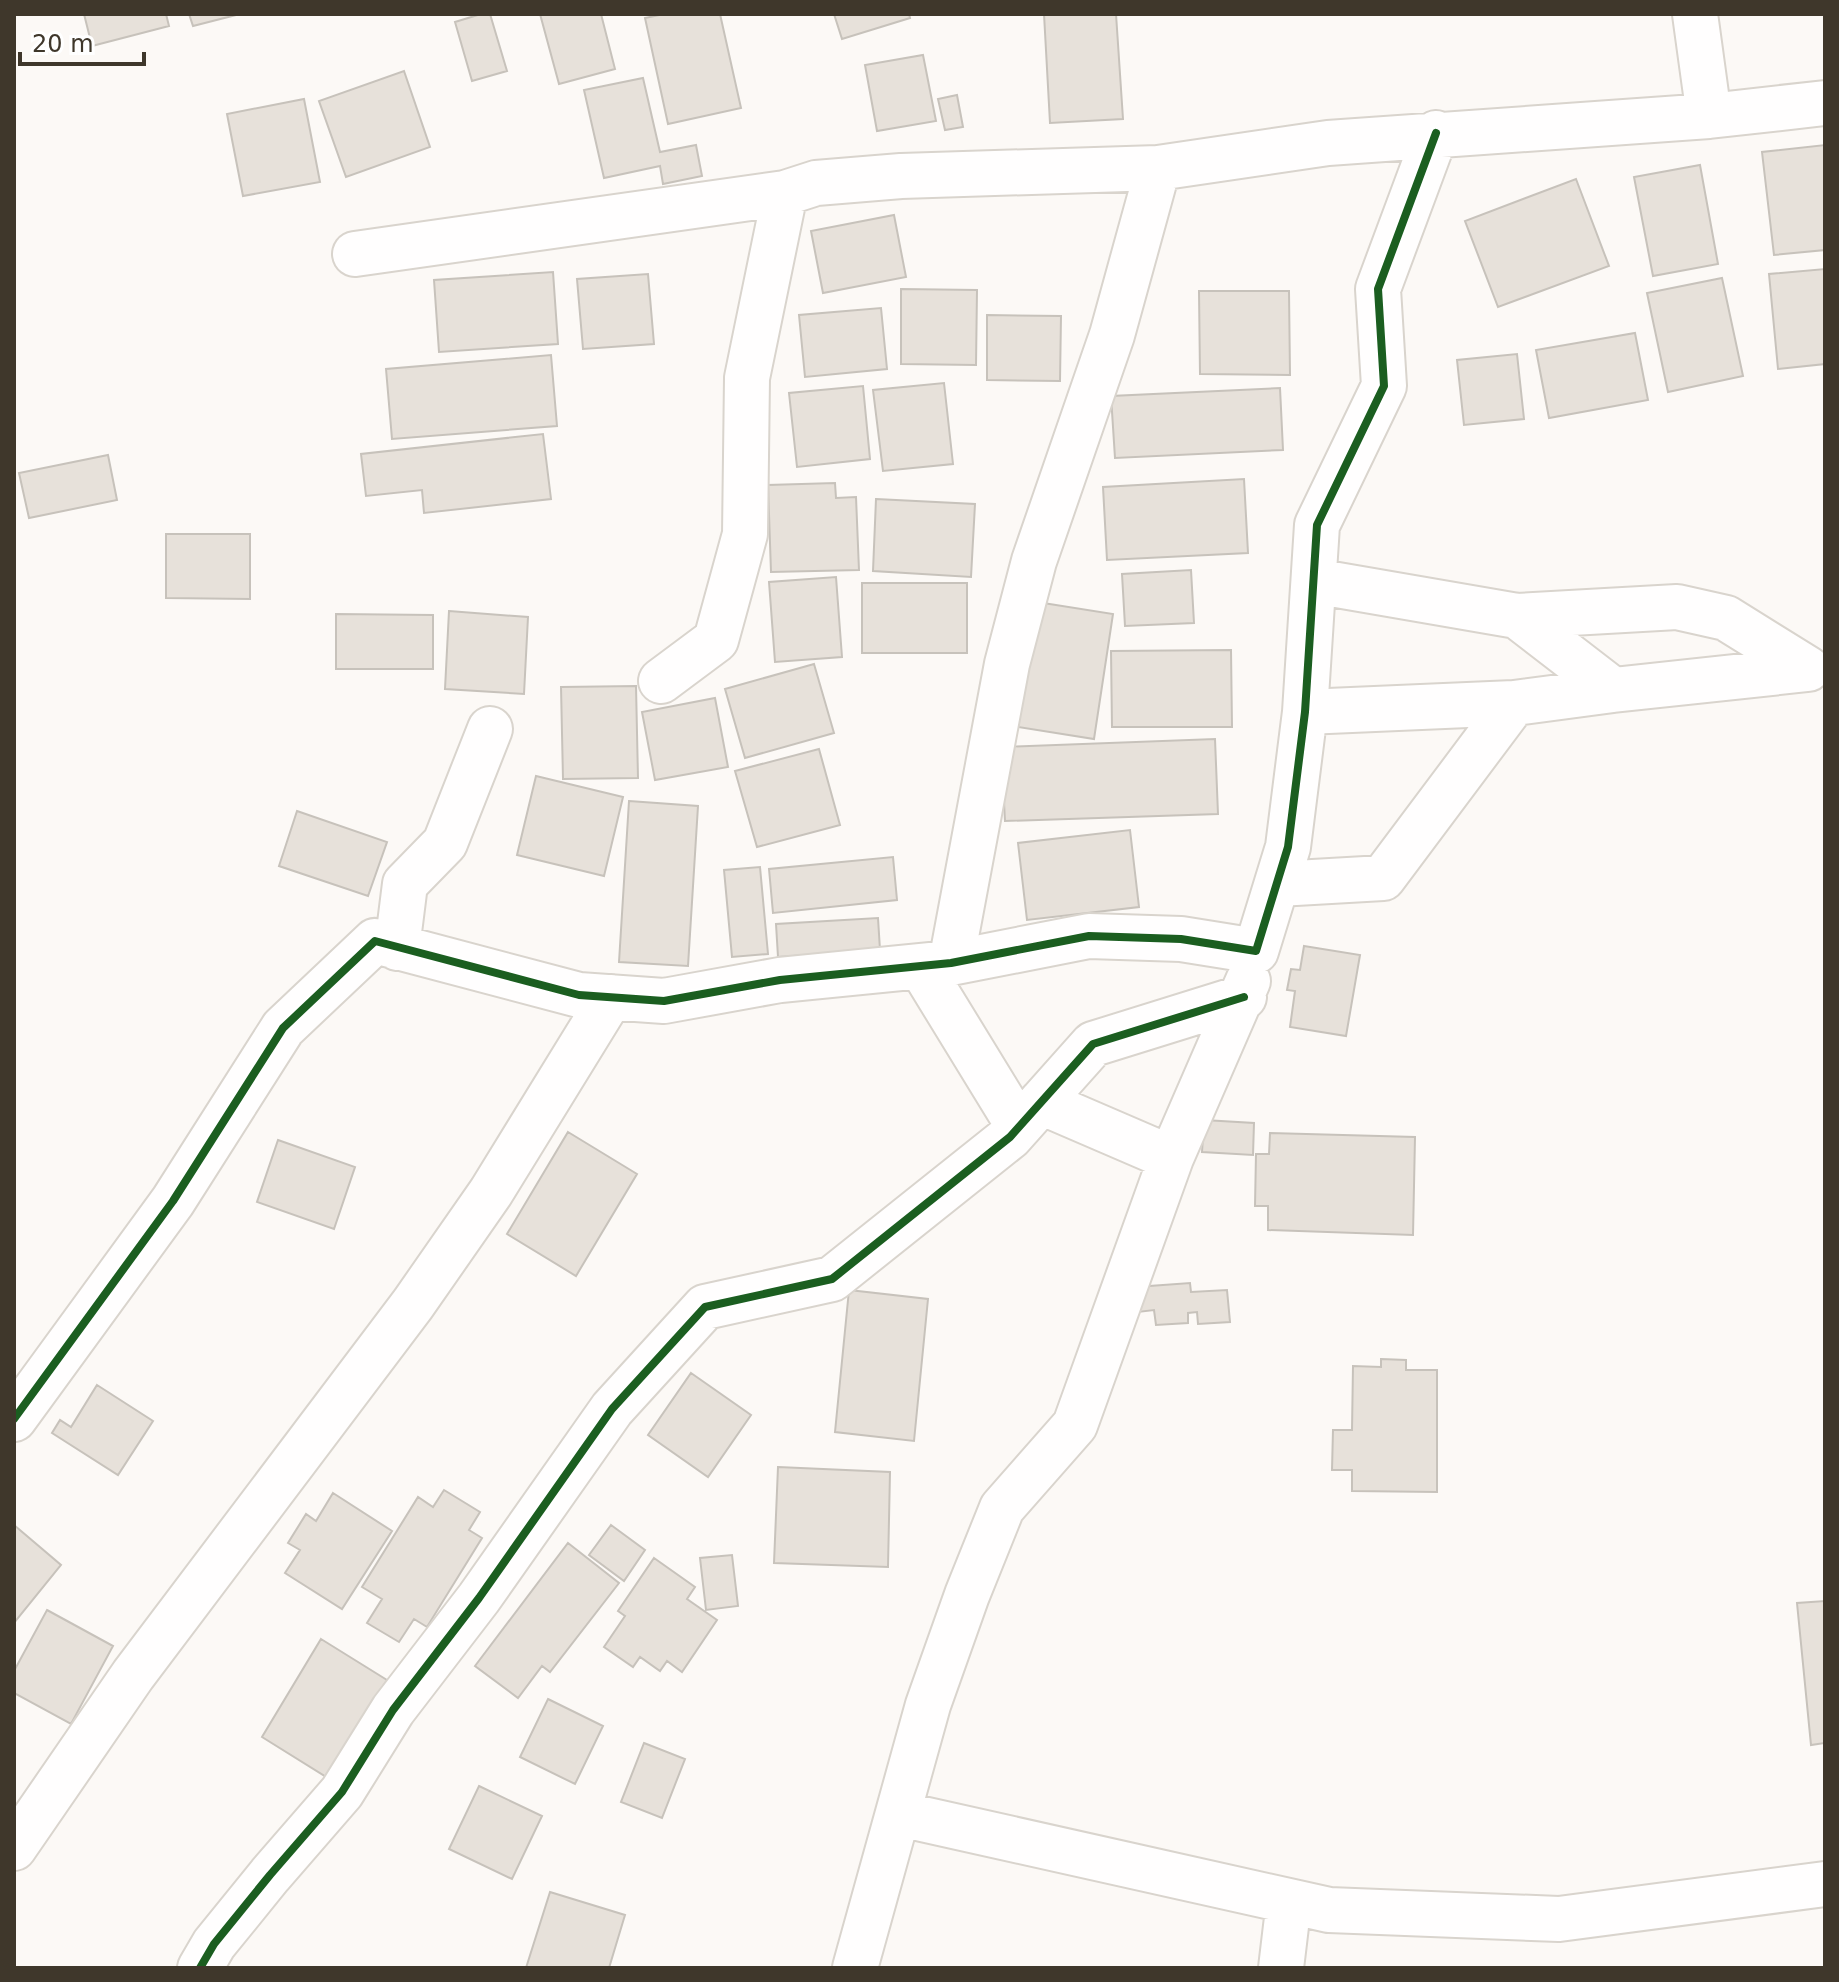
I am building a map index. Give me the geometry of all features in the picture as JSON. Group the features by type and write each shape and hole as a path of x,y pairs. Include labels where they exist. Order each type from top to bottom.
{"street":[{"path":"1695,14 1709,116"},
{"path":"355,254 785,193 816,183 901,176 1158,168 1328,143 1709,116 1825,103"},
{"path":"855,1968 928,1705 1002,1508 1075,1425 1171,1158 1244,997 1288,847 1305,712 1317,525 1384,386 1378,289 1436,133"},
{"path":"1158,168 1112,335 1034,561 936,965 1030,1114 1171,1158"},
{"path":"661,681 716,640 745,534 747,378 785,193"},
{"path":"1314,581 1517,616 1677,607 1726,618 1817,668"},
{"path":"1517,616 1613,690"},
{"path":"1305,712 1514,703 1817,668"},
{"path":"1278,884 1383,878 1514,703"},
{"path":"397,948 405,884 445,843 490,729"},
{"path":"14,1419 173,1201 283,1028 375,941 579,995 664,1001 780,980 936,965 1089,936 1181,939 1256,951"},
{"path":"14,1848 133,1675 413,1304 491,1192 611,997"},
{"path":"200,1968 214,1944 342,1792 393,1710 479,1598 577,1455 656,1356 705,1307 832,1279 1030,1114 1093,1044 1244,997"},
{"path":"900,1814 1329,1910 1559,1919 1825,1884"},
{"path":"1281,1968 1289,1901"}],"building":[{"path":"84,14 166,14 169,26 92,46"},
{"path":"189,14 240,14 193,26"},
{"path":"490,14 507,71 472,81 455,22"},
{"path":"540,14 601,14 615,69 559,84"},
{"path":"664,14 720,14 741,108 668,124 645,18"},
{"path":"834,14 909,14 910,18 842,39"},
{"path":"1044,14 1116,14 1123,119 1050,123"},
{"path":"923,55 936,121 877,131 865,65"},
{"path":"404,71 430,147 346,177 319,101"},
{"path":"643,78 660,152 696,145 702,176 663,184 660,166 604,178 584,90"},
{"path":"957,95 963,127 945,130 938,99"},
{"path":"304,99 320,182 243,196 227,114"},
{"path":"1825,145 1825,250 1774,255 1762,152"},
{"path":"1700,165 1718,264 1653,276 1634,177"},
{"path":"1576,179 1609,266 1498,307 1465,221"},
{"path":"894,215 906,277 823,293 811,231"},
{"path":"1825,269 1825,364 1778,369 1769,274"},
{"path":"553,272 558,344 439,352 434,280"},
{"path":"648,274 654,344 583,349 577,279"},
{"path":"1722,278 1743,376 1668,392 1647,293"},
{"path":"901,289 977,290 976,365 901,364"},
{"path":"1199,291 1289,291 1290,375 1200,374"},
{"path":"881,308 887,369 805,377 799,315"},
{"path":"987,315 1061,316 1060,381 987,380"},
{"path":"1635,333 1648,400 1549,418 1536,350"},
{"path":"1517,354 1524,419 1464,425 1457,360"},
{"path":"551,355 557,426 392,439 386,369"},
{"path":"944,383 953,464 883,471 873,390"},
{"path":"863,386 870,459 797,467 789,393"},
{"path":"1280,388 1283,450 1115,458 1111,396"},
{"path":"543,434 551,499 424,513 422,490 366,496 361,454"},
{"path":"108,455 117,500 29,518 19,473"},
{"path":"1244,479 1248,553 1107,560 1103,487"},
{"path":"835,483 836,498 856,497 859,570 771,572 768,485"},
{"path":"876,499 975,504 971,577 873,571"},
{"path":"166,534 250,534 250,599 166,598"},
{"path":"1191,570 1194,623 1125,626 1122,574"},
{"path":"836,577 842,657 775,662 769,582"},
{"path":"862,583 967,583 967,653 862,653"},
{"path":"1037,602 1113,614 1094,739 1018,727"},
{"path":"449,611 528,617 524,694 445,689"},
{"path":"336,614 433,615 433,669 336,669"},
{"path":"1231,650 1232,727 1112,727 1111,651"},
{"path":"814,664 834,733 745,758 725,689"},
{"path":"636,686 638,778 563,779 561,687"},
{"path":"715,698 728,767 655,780 642,712"},
{"path":"1215,739 1218,814 1005,821 1001,747"},
{"path":"819,749 840,825 757,847 735,771"},
{"path":"536,776 623,797 604,876 517,855"},
{"path":"629,801 698,806 688,966 619,962"},
{"path":"297,811 387,842 368,896 279,866"},
{"path":"1130,830 1139,907 1027,920 1018,843"},
{"path":"893,857 897,900 773,913 769,869"},
{"path":"760,867 768,954 732,957 724,870"},
{"path":"878,918 880,950 778,957 776,924"},
{"path":"1304,946 1360,955 1346,1036 1290,1027 1295,991 1287,990 1291,969 1300,970"},
{"path":"1204,1120 1254,1123 1253,1155 1202,1152"},
{"path":"568,1132 637,1174 576,1276 507,1234"},
{"path":"1270,1133 1415,1137 1413,1235 1268,1230 1268,1206 1255,1206 1256,1154 1269,1154"},
{"path":"278,1140 355,1167 334,1229 257,1202"},
{"path":"1190,1283 1191,1292 1227,1290 1230,1322 1198,1324 1197,1312 1188,1313 1188,1323 1156,1325 1154,1310 1138,1312 1136,1287"},
{"path":"849,1290 928,1299 914,1441 835,1432"},
{"path":"1381,1359 1406,1360 1406,1370 1437,1370 1437,1492 1352,1491 1352,1470 1332,1470 1333,1430 1352,1430 1353,1366 1381,1367"},
{"path":"691,1373 751,1415 708,1477 648,1435"},
{"path":"97,1385 153,1421 118,1475 52,1433 60,1420 71,1427"},
{"path":"778,1467 890,1472 888,1567 774,1563"},
{"path":"444,1490 480,1512 469,1530 482,1538 427,1627 414,1619 399,1642 367,1623 382,1599 362,1587 418,1497 433,1507"},
{"path":"333,1493 392,1531 342,1609 285,1573 300,1550 288,1543 306,1514 316,1521"},
{"path":"14,1525 61,1565 14,1623"},
{"path":"611,1525 645,1550 624,1581 589,1555"},
{"path":"568,1543 619,1583 550,1672 542,1666 518,1698 475,1666"},
{"path":"732,1555 738,1606 706,1610 700,1558"},
{"path":"654,1558 695,1587 687,1599 717,1620 682,1672 667,1661 660,1671 640,1657 633,1667 604,1647 625,1616 618,1611"},
{"path":"1825,1601 1825,1743 1811,1745 1797,1603"},
{"path":"47,1610 113,1646 71,1724 14,1693 14,1671"},
{"path":"321,1639 387,1680 328,1778 262,1737"},
{"path":"548,1699 603,1726 575,1784 520,1757"},
{"path":"644,1743 685,1759 662,1818 621,1802"},
{"path":"479,1786 542,1816 512,1879 449,1849"},
{"path":"550,1892 625,1915 609,1968 526,1968"}],"cycle path":[{"path":"14,1419 173,1201 283,1028 375,941 579,995 664,1001 780,980 951,963 1089,936 1181,939 1256,951 1288,847 1305,712 1317,525 1384,386 1378,289 1436,133"},
{"path":"200,1968 214,1944 342,1792 393,1710 479,1598 612,1409 705,1307 832,1279 1010,1137 1093,1044 1244,997"}]}
